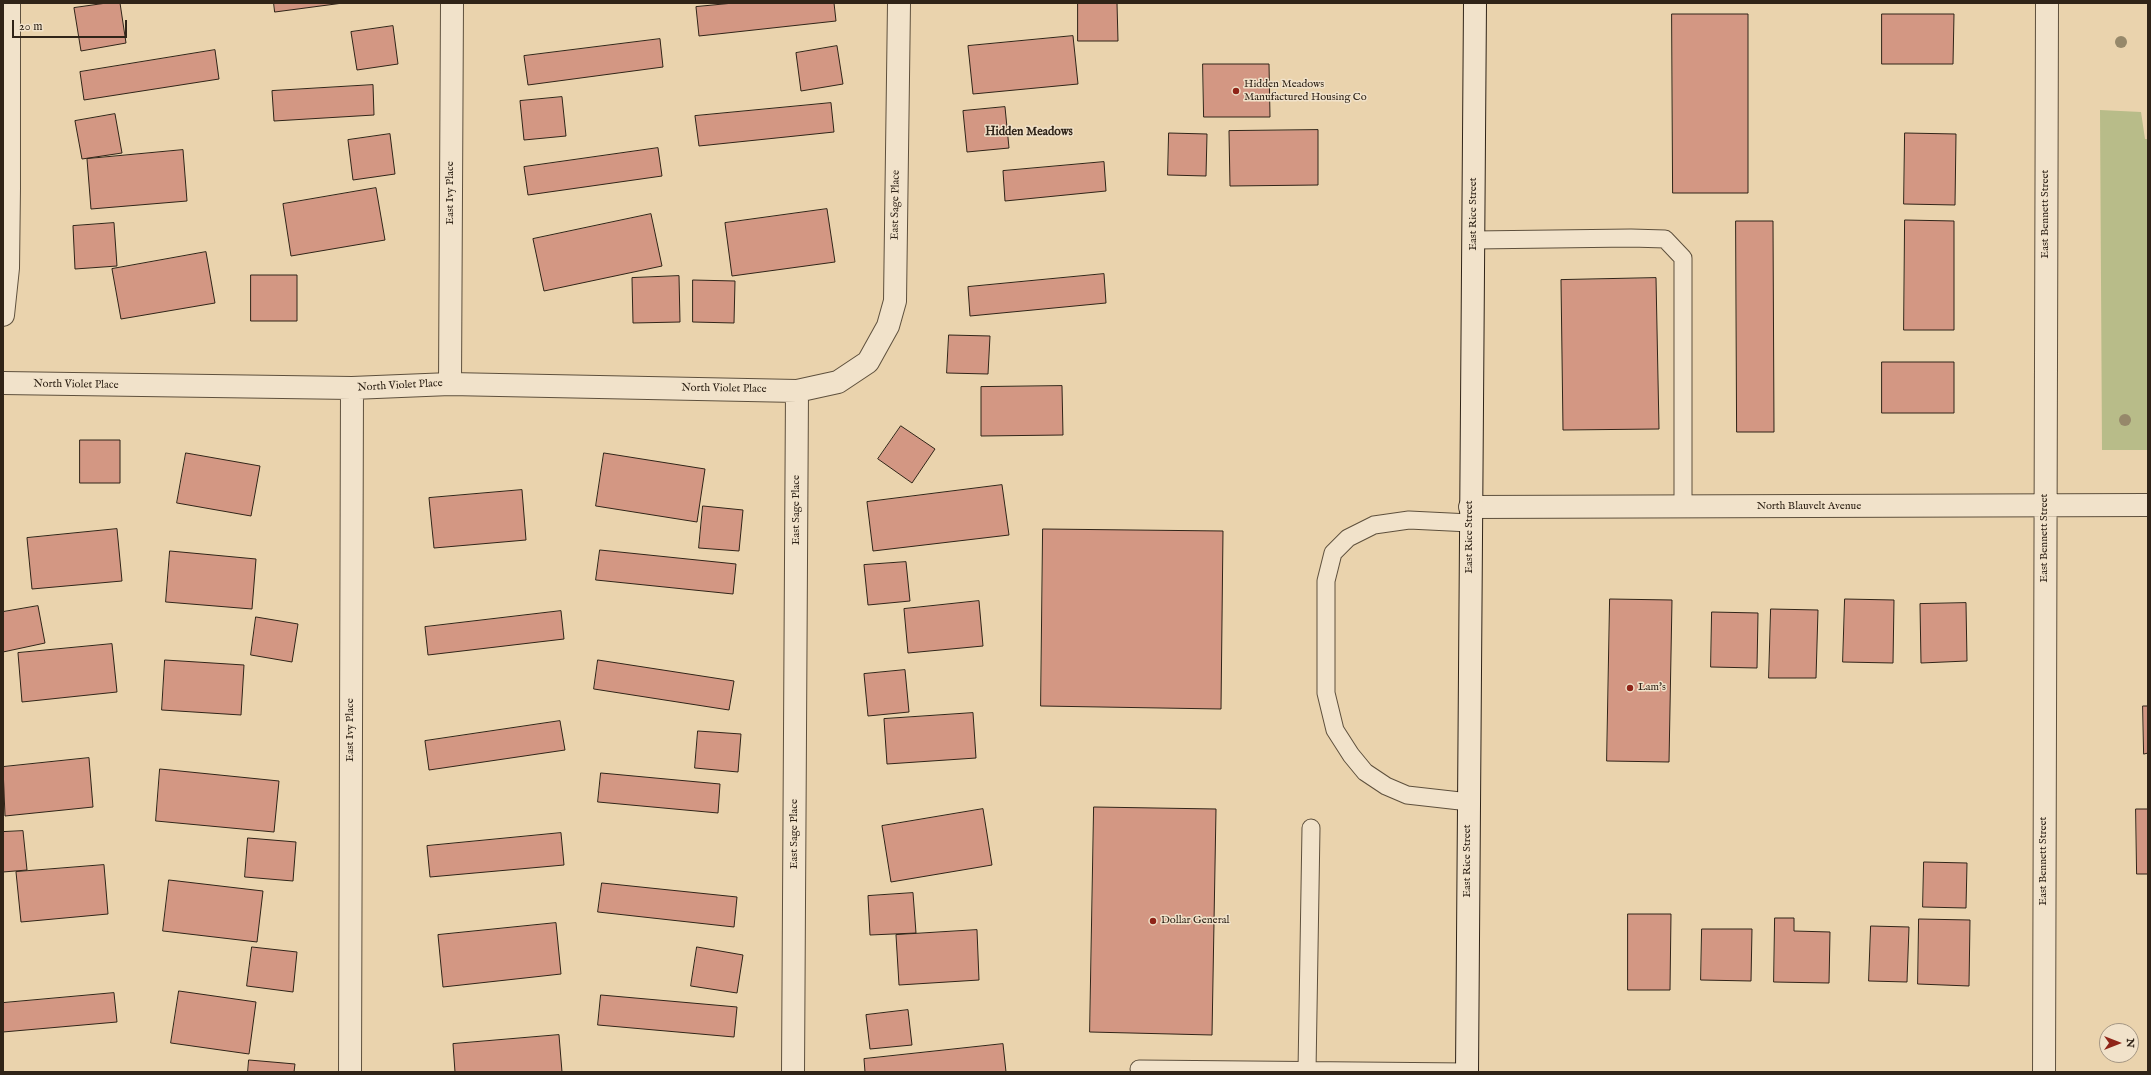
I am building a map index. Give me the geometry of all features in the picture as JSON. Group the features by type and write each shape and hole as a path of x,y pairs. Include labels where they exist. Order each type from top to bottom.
{"street":[{"path":"3,315 8,268 10,188 10,3"},
{"name":"East Ivy Place","path":"450,384 452,3"},
{"name":"East Sage Place","path":"793,1072 798,391 838,382 868,362 888,326 895,301 899,3"},
{"name":"East Rice Street","path":"1468,1072 1470,515 1474,240 1475,3"},
{"name":"East Bennett Street","path":"2044,1072 2047,3"},
{"name":"North Violet Place","path":"3,384 352,388 450,384 798,391"},
{"name":"East Ivy Place","path":"350,1072 352,388"},
{"name":"North Blauvelt Avenue","path":"1470,515 1683,507 2148,505"}],"lane":[{"path":"1474,240 1665,239 1683,258 1683,507"},
{"path":"1469,802 1408,795 1386,786 1365,772 1351,756 1335,730 1326,693 1326,581 1334,553 1348,538 1374,525 1409,520 1470,515"},
{"path":"1307,1070 1311,828"},
{"path":"1140,1069 1468,1072"}],"green space":[{"path":"2100,110 2141,112 2145,139 2148,139 2148,450 2102,450"}],"building":[{"path":"107,3 120,3 126,43 81,51 74,8"},
{"path":"274,3 343,3 275,12"},
{"path":"734,3 834,3 836,21 699,36 696,7"},
{"path":"1078,3 1117,3 1118,41 1078,41"},
{"path":"1672,14 1748,14 1748,193 1673,193"},
{"path":"1882,14 1954,14 1953,64 1882,64"},
{"path":"393,26 398,64 357,70 351,32"},
{"path":"1073,36 1078,84 973,94 968,46"},
{"path":"660,39 663,67 528,85 524,56"},
{"path":"837,46 843,84 801,91 796,53"},
{"path":"215,50 219,79 84,100 80,72"},
{"name":"Hidden Meadows Manufactured Housing Co","path":"1203,64 1269,64 1270,117 1204,117"},
{"path":"373,85 374,115 274,121 272,91"},
{"path":"562,97 566,136 524,140 520,101"},
{"path":"831,103 834,132 699,146 695,116"},
{"path":"1005,107 1009,148 967,152 963,111"},
{"path":"115,114 122,153 82,159 75,121"},
{"path":"1318,130 1318,185 1230,186 1229,131"},
{"path":"1169,133 1207,134 1206,176 1168,175"},
{"path":"1905,133 1956,134 1955,205 1904,204"},
{"path":"390,134 395,174 353,180 348,140"},
{"path":"658,148 662,176 528,195 524,167"},
{"path":"183,150 187,201 91,209 87,159"},
{"path":"1104,162 1106,191 1005,201 1003,171"},
{"path":"376,188 385,240 291,256 283,204"},
{"path":"827,209 835,262 732,276 725,223"},
{"path":"651,214 662,266 544,291 533,239"},
{"path":"1905,220 1954,221 1954,330 1904,330"},
{"path":"1736,221 1773,221 1774,432 1737,432"},
{"path":"114,223 117,266 75,269 73,226"},
{"path":"206,252 215,303 121,319 112,269"},
{"path":"1104,274 1106,303 970,316 968,287"},
{"path":"251,275 297,275 297,321 251,321"},
{"path":"679,276 680,322 633,323 632,278"},
{"path":"1656,278 1659,429 1563,430 1561,280"},
{"path":"693,280 735,281 734,323 693,322"},
{"path":"949,335 990,336 988,374 947,373"},
{"path":"1882,362 1954,362 1954,413 1882,413"},
{"path":"1062,386 1063,435 981,436 981,387"},
{"path":"901,426 935,449 912,483 878,459"},
{"path":"80,440 120,440 120,483 80,483"},
{"path":"186,453 260,466 251,516 177,503"},
{"path":"604,453 705,469 697,522 596,506"},
{"path":"1002,485 1009,535 873,551 867,502"},
{"path":"522,490 526,540 434,548 429,498"},
{"path":"703,506 743,510 739,551 699,548"},
{"path":"117,529 122,581 32,589 27,538"},
{"path":"1043,529 1223,531 1221,709 1041,706"},
{"path":"600,550 736,564 733,594 596,580"},
{"path":"170,551 256,559 252,609 166,602"},
{"path":"906,562 910,601 868,605 864,565"},
{"path":"1610,599 1672,600 1669,762 1607,761"},
{"path":"1845,599 1894,600 1893,663 1843,662"},
{"path":"979,601 983,646 908,653 904,609"},
{"path":"1966,603 1967,661 1921,663 1920,604"},
{"path":"38,606 45,643 3,652 3,612"},
{"path":"1771,609 1818,610 1816,678 1769,678"},
{"path":"561,611 564,639 428,655 425,627"},
{"path":"1712,612 1758,613 1757,668 1711,667"},
{"path":"256,617 298,624 292,662 251,655"},
{"path":"112,644 117,692 22,702 18,653"},
{"path":"165,660 244,665 241,715 162,710"},
{"path":"598,660 734,681 729,710 594,689"},
{"path":"905,670 909,712 868,716 864,674"},
{"path":"2143,706 2148,706 2148,753 2144,754"},
{"path":"973,713 976,758 887,764 884,719"},
{"path":"560,721 565,750 429,770 425,741"},
{"path":"698,731 741,734 738,772 695,768"},
{"path":"89,758 93,807 5,816 3,767"},
{"path":"160,769 279,781 274,832 156,821"},
{"path":"601,773 720,784 718,813 598,802"},
{"name":"Dollar General","path":"1094,807 1216,809 1212,1035 1090,1032"},
{"path":"983,809 992,865 891,882 882,826"},
{"path":"2136,809 2148,809 2148,874 2137,874"},
{"path":"23,831 27,870 3,872 3,832"},
{"path":"561,833 564,865 430,877 427,846"},
{"path":"248,838 296,842 293,881 245,877"},
{"path":"1924,862 1967,863 1966,908 1923,907"},
{"path":"104,865 108,914 21,922 16,872"},
{"path":"169,880 263,891 257,942 163,931"},
{"path":"602,883 737,897 734,927 598,912"},
{"path":"913,893 916,933 870,935 868,896"},
{"path":"1628,914 1671,914 1670,990 1628,990"},
{"path":"1775,918 1794,918 1794,931 1830,932 1829,983 1774,982"},
{"path":"1919,919 1970,920 1969,986 1918,984"},
{"path":"556,923 561,974 443,987 438,935"},
{"path":"1871,926 1909,927 1907,982 1869,981"},
{"path":"1702,929 1752,929 1751,981 1701,980"},
{"path":"977,930 979,980 899,985 896,935"},
{"path":"252,947 297,952 293,992 247,986"},
{"path":"697,947 743,955 737,993 691,986"},
{"path":"179,991 256,1002 249,1054 171,1043"},
{"path":"114,993 117,1022 3,1032 3,1003"},
{"path":"601,995 737,1007 734,1037 598,1025"},
{"path":"908,1010 912,1045 870,1049 866,1015"},
{"path":"559,1035 562,1072 455,1072 453,1044"},
{"path":"1003,1044 1006,1072 865,1072 864,1059"},
{"path":"249,1060 295,1064 294,1072 248,1072"}],"place":[{"name":"Hidden Meadows Manufactured Housing Co","path":"1236,91"},
{"name":"Lam's","path":"1630,688"},
{"name":"Dollar General","path":"1153,921"}],"district":[{"name":"Hidden Meadows","path":"1029,133"}]}
